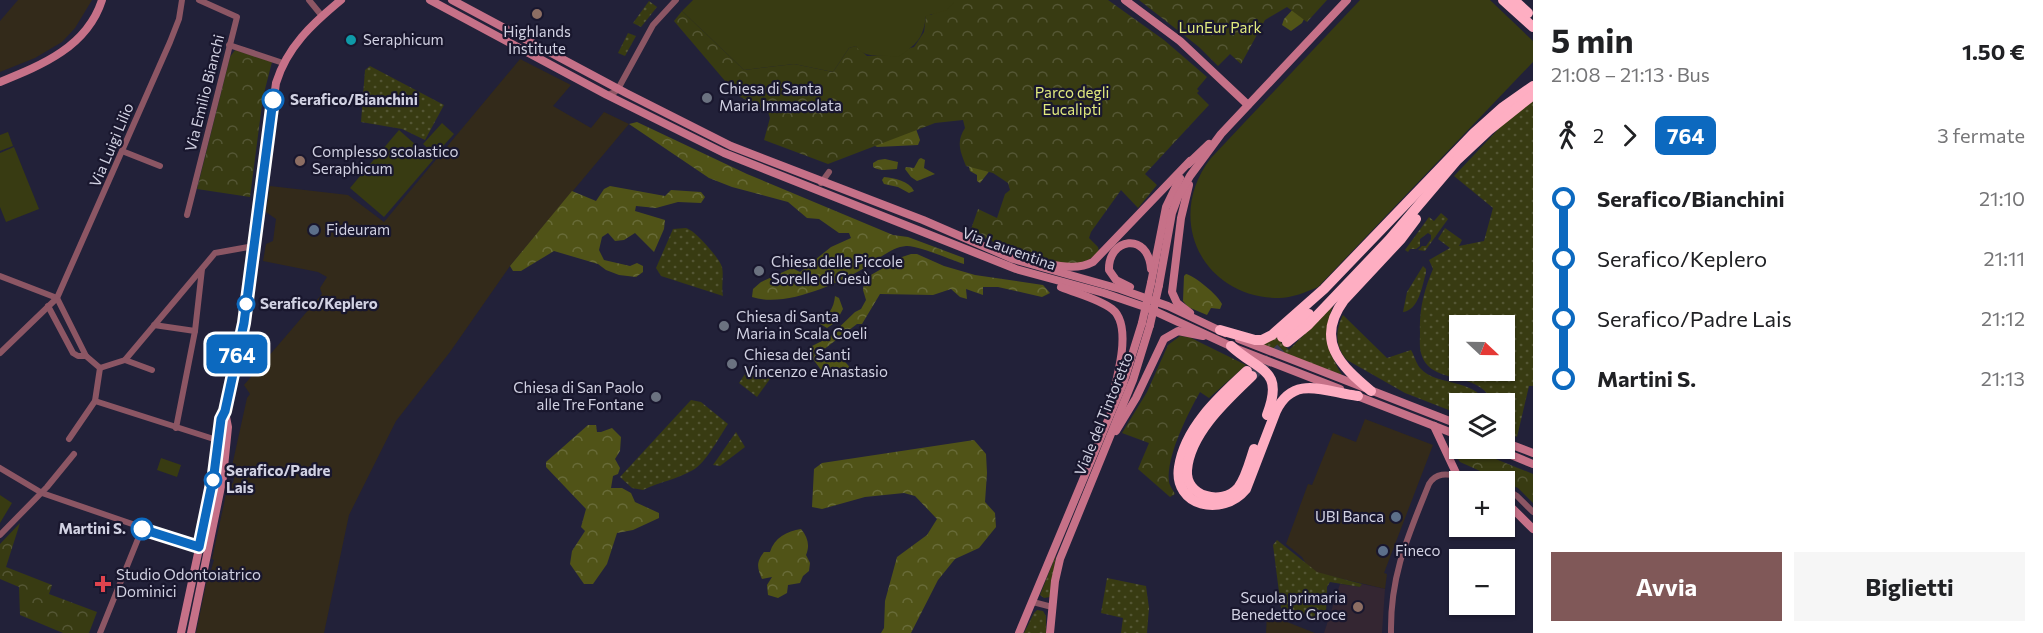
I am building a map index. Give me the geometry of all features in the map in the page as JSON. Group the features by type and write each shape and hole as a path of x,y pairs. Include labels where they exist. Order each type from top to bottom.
{"highway":[{"path":"1503,0 1533,27"},
{"path":"1514,0 1533,18"},
{"path":"1432,177 1372,248 1285,340 1308,325 1369,262 1480,138 1531,92"},
{"path":"1215,333 1255,340 1264,340 1272,335 1324,289 1474,133 1531,92"},
{"path":"1371,392 1348,371 1337,356 1332,335 1335,317 1344,300 1412,225 1444,176"},
{"path":"1231,346 1267,373 1273,385 1273,398 1239,486 1229,495 1221,497 1202,495 1194,489 1188,479 1187,471 1203,431 1250,373 1206,412 1193,431 1180,461 1179,475 1183,488 1190,497 1205,505 1227,504 1237,499 1246,489 1274,416 1289,393 1310,387 1358,396"}],"main road":[{"path":"0,82 40,65 68,48 90,24 102,0"},
{"path":"191,633 212,487 222,442 221,419 225,411 242,333 274,93 283,63 297,41 341,0"},
{"name":"Via Laurentina","path":"430,0 607,94 715,148 819,192 1028,273 1128,301 1449,421"},
{"name":"Via Laurentina","path":"452,0 618,89 726,143 923,220 1013,259 1109,285 1168,306 1197,320 1231,346 1449,432"},
{"path":"1125,0 1180,42 1248,105"},
{"path":"1013,259 1071,267 1090,264 1103,254 1195,162 1347,0"},
{"path":"1146,324 1174,207 1195,162"},
{"path":"1195,162 1182,207 1172,292 1177,303 1197,320"},
{"path":"1155,284 1150,260 1144,248 1130,244 1117,249 1109,262 1112,276 1122,284 1168,306"},
{"path":"1028,273 1103,304 1113,310 1119,318 1123,327 1123,338 1109,414"},
{"name":"Viale del Tintoretto","path":"1050,633 1058,565 1075,510 1109,414 1146,324"},
{"name":"Viale del Tintoretto","path":"1020,633 1075,510 1104,452 1139,363 1146,324"},
{"path":"1104,452 1136,398 1159,346 1166,337 1181,331 1215,333"},
{"path":"1434,426 1455,471"},
{"path":"1515,446 1533,453"},
{"path":"1515,457 1533,464"},
{"path":"1515,511 1533,529"},
{"path":"181,633 203,548"}],"street":[{"name":"Via Luigi Lilio","path":"57,298 178,23 182,0"},
{"name":"Via Emilio Bianchi","path":"187,214 237,17 199,0"},
{"path":"309,0 322,16"},
{"path":"665,0 670,6"},
{"path":"607,94 618,89 647,35 676,0"},
{"path":"229,45 283,63"},
{"path":"557,67 562,58"},
{"path":"122,151 160,166"},
{"path":"819,192 821,181 829,172"},
{"path":"100,368 125,360 215,253 254,246"},
{"path":"176,428 195,331 203,268"},
{"path":"0,276 57,298 86,356 100,368"},
{"path":"0,353 57,298"},
{"path":"48,306 73,353 86,356"},
{"path":"154,324 195,331"},
{"path":"125,360 152,370"},
{"path":"69,439 95,401 100,368"},
{"path":"95,401 222,442"},
{"path":"0,535 42,493 74,454"},
{"path":"0,468 42,493 203,548"},
{"path":"1391,633 1391,604 1397,568 1429,484 1440,474 1449,475"},
{"path":"1515,494 1533,512"},
{"path":"100,633 142,529"},
{"path":"1033,602 1052,607"}],"shaded area":[{"path":"18,0 92,0 75,28 62,42 35,58 0,72 0,21"},
{"path":"520,59 571,85 553,106 591,128 604,112 629,124 510,266 450,352 396,421 349,515 324,633 196,633 209,570 214,560 212,559 228,485 233,483 236,470 232,466 247,398 250,394 244,385 322,294 320,288 327,277 318,272 263,261 266,244 273,241 276,219 266,212 270,186 348,195 384,222"},
{"path":"1365,419 1433,445 1384,573 1387,574 1385,589 1310,571 1302,557 1286,544 1308,484 1312,485 1333,433 1356,442"},
{"name":"Scuola primaria Benedetto Croce","path":"1340,584 1360,587 1362,584 1385,589 1382,633 1324,633"},
{"path":"1267,614 1315,633 1266,633"}],"green space":[{"path":"693,0 954,0 954,2 947,10 926,16 921,36 898,57 869,55 856,46 849,48 833,72 794,64 744,70 682,11"},
{"name":"Parco degli Eucalipti","path":"954,0 1108,0 1164,40 1207,77 1197,89 1199,91 1197,93 1209,105 1145,174 1157,185 1138,208 1121,190 1091,232 1089,238 1098,247 1099,252 1087,260 1071,263 1042,259 970,232 978,209 997,218 1005,194 1010,190 1008,183 993,173 966,166 960,147 965,128 963,120 935,123 828,164 764,140 770,118 768,112 737,95 674,21 682,11 744,70 794,64 833,72 849,48 856,46 867,56 885,55 914,47 924,32 926,15 931,15"},
{"name":"LunEur Park","path":"1139,0 1327,0 1307,22 1287,7 1265,20 1241,64 1230,54 1218,66 1199,47"},
{"path":"1360,0 1490,0 1533,41 1533,62 1318,287 1279,298 1252,294 1229,285 1211,270 1198,250 1192,229 1191,205 1197,181 1211,158"},
{"path":"649,1 657,7 641,27 633,23"},
{"path":"1295,7 1305,17 1302,23 1291,31 1282,25 1284,19"},
{"path":"628,33 636,36 625,56 618,53"},
{"path":"235,50 272,62 263,97 250,197 197,189 230,57"},
{"path":"370,66 444,105 425,140 402,129 361,122 365,70"},
{"path":"1533,101 1533,386 1529,386 1517,437 1515,436 1515,393 1487,393 1478,386 1465,381 1515,381 1515,315 1449,315 1449,376 1427,365 1420,351 1421,308 1433,269 1429,260 1450,248 1438,239 1445,228 1462,240 1459,246 1484,241 1493,208 1454,176 1508,119"},
{"path":"637,122 747,174 893,235 908,237 964,258 964,264 926,250 906,246 890,251 866,267 826,287 795,297 765,300 752,297 753,289 761,282 792,268 800,272 831,247 851,238 849,233 839,233 819,219 807,218 788,202 732,187 709,178 629,124"},
{"path":"442,123 454,134 435,155 423,144"},
{"path":"916,129 920,140 918,145 877,147 870,143"},
{"path":"399,130 433,160 384,217 350,188"},
{"path":"8,132 13,146 0,151 0,135"},
{"path":"14,147 39,209 6,222 0,207 0,153"},
{"path":"921,158 925,160 924,168 935,174 917,181 905,169 906,167 914,168"},
{"path":"885,159 898,162 897,169 882,170 873,167 873,163"},
{"path":"981,160 995,164 980,183 977,181 977,175 970,171 969,167"},
{"path":"884,177 905,182 914,191 909,193 898,187 884,184 882,180"},
{"path":"610,186 665,196 671,190 701,192 705,197 701,203 678,202 656,208 636,206 635,211 665,220 664,229 654,252 635,233 624,240 615,241 608,233 602,237 599,250 604,260 630,266 637,263 643,266 643,272 636,277 619,275 598,264 554,251 521,271 513,271 510,266 572,191 596,201 604,189"},
{"path":"1441,213 1448,219 1425,251 1418,250 1426,246 1431,239 1428,233 1420,239 1420,246 1416,249 1410,249 1408,252 1405,250 1429,217 1434,221"},
{"path":"686,228 701,239 720,263 723,270 723,296 661,276 656,268 673,229"},
{"path":"911,254 917,254 944,266 975,275 1043,285 1050,293 1042,297 998,287 983,287 983,295 966,289 967,299 960,297 951,289 933,295 880,294 862,324 857,324 823,350 825,354 839,358 848,365 850,368 847,376 824,374 813,359 810,347 828,338 861,309 866,300 863,290 864,279"},
{"path":"1423,266 1426,273 1419,297 1413,307 1403,312 1407,292"},
{"path":"1186,274 1200,282 1216,296 1222,304 1220,309 1211,308 1207,315 1188,307 1183,301"},
{"path":"835,296 839,298 843,309 836,322 827,328 817,322 830,312"},
{"path":"1333,305 1328,326 1328,342 1332,357 1342,375 1257,343 1275,336 1289,350"},
{"path":"1343,315 1387,358 1411,350 1420,368 1427,374 1465,386 1477,393 1449,393 1449,410 1405,393 1347,360 1338,344 1339,327"},
{"path":"1180,336 1189,337 1246,365 1209,398 1200,392 1174,448 1169,481 1175,494 1170,497 1138,469 1149,443 1122,433 1147,392 1168,345"},
{"path":"751,365 770,379 757,397 739,383"},
{"path":"691,400 701,402 728,424 712,449 698,467 687,473 643,490 632,488 620,477"},
{"path":"588,425 596,425 597,432 612,428 621,437 620,451 615,459 620,468 618,474 613,476 611,488 622,488 631,493 635,502 659,513 659,518 633,530 617,533 607,564 593,584 584,584 570,564 572,551 585,531 581,527 586,509 546,467 546,462"},
{"path":"736,432 745,447 720,466 713,465"},
{"path":"974,440 986,454 985,502 995,513 996,527 979,548 955,559 938,580 911,633 881,633 884,628 885,601 897,557 927,535 937,519 915,496 904,493 865,497 822,509 812,507 814,469 822,463"},
{"path":"161,458 181,465 177,477 157,470"},
{"path":"1458,459 1496,459 1533,474 1533,503 1515,487 1515,471 1480,471"},
{"path":"0,495 12,503 0,523"},
{"path":"20,523 6,567 52,585 49,594 97,612 89,633 63,633 20,615 19,587 0,579 0,544"},
{"path":"801,529 808,542 806,555 810,563 809,571 800,583 788,585 787,593 778,598 768,595 767,585 772,577 762,579 758,568 760,559 764,552 770,552 782,536"},
{"path":"1277,540 1317,572 1362,584 1360,587 1330,582 1327,587 1326,613 1315,619 1281,608 1273,545"},
{"path":"1056,555 1050,597 1044,598 1040,595"},
{"path":"1107,578 1146,586 1149,608 1147,633 1121,633 1123,618 1101,613"},
{"path":"1037,610 1043,611 1046,616 1046,633 1024,633 1034,613"}],"tunnel":[{"path":"1252,376 1287,342"}],"bus line":[{"name":"764","path":"142,529 199,547 214,474 221,419 225,411 244,323 273,100"}],"place":[{"name":"Highlands Institute","path":"537,14"},
{"name":"Seraphicum","path":"351,40"},
{"name":"Chiesa di Santa Maria Immacolata","path":"707,98"},
{"name":"Serafico/Bianchini","path":"273,100"},
{"name":"Complesso scolastico Seraphicum","path":"300,161"},
{"name":"Fideuram","path":"314,230"},
{"name":"Chiesa delle Piccole Sorelle di Gesù","path":"759,271"},
{"name":"Serafico/Keplero","path":"246,304"},
{"name":"Chiesa di Santa Maria in Scala Coeli","path":"724,326"},
{"name":"Chiesa dei Santi Vincenzo e Anastasio","path":"732,364"},
{"name":"Chiesa di San Paolo alle Tre Fontane","path":"656,397"},
{"name":"Serafico/Padre Lais","path":"213,480"},
{"name":"UBI Banca","path":"1396,517"},
{"name":"Martini S.","path":"142,529"},
{"name":"Fineco","path":"1383,551"},
{"name":"Studio Odontoiatrico Dominici","path":"103,584"},
{"name":"Scuola primaria Benedetto Croce","path":"1358,607"}]}
